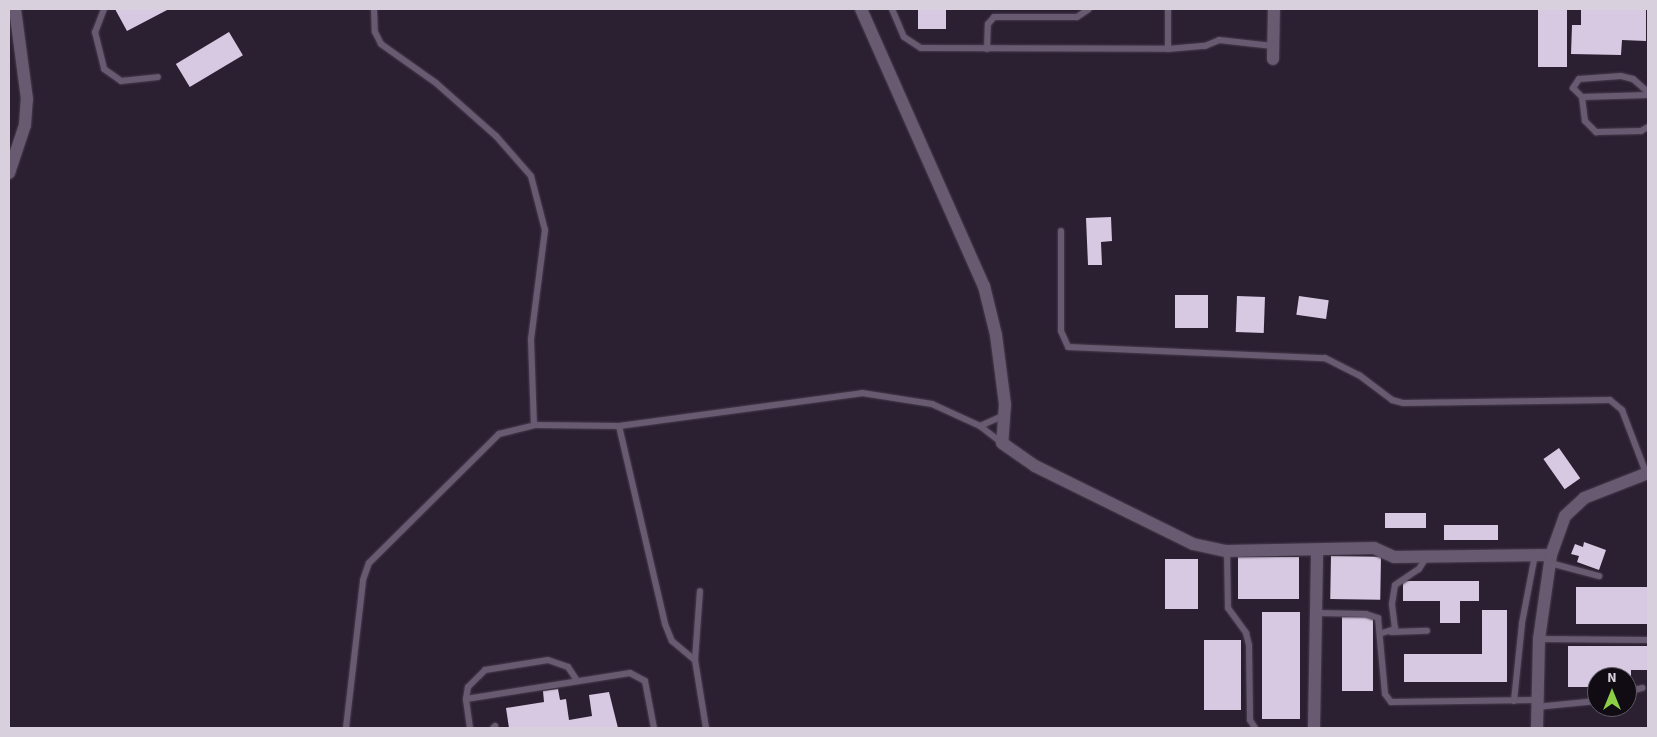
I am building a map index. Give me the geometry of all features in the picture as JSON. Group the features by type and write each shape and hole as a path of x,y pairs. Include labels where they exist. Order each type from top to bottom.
{"street":[{"path":"9,173 24,125 27,99 16,9"},
{"path":"861,9 984,286 996,334 1005,404 1002,416 1002,443 1035,466 1193,544 1228,551 1317,551 1374,548 1394,557 1535,556 1551,559"},
{"path":"1273,52 1274,9"},
{"path":"1537,728 1535,704 1539,639 1551,559 1565,516 1584,498 1647,473"},
{"path":"1314,728 1317,551"}],"lane":[{"path":"104,9 96,32 104,69 121,81 158,77"},
{"path":"374,9 375,32 381,44 436,83 496,136 531,176 545,230 531,340 534,425"},
{"path":"892,9 910,45 987,49 1168,49 1204,46 1219,40 1273,52"},
{"path":"987,49 988,24 994,16 1077,16 1089,9"},
{"path":"1168,49 1169,9"},
{"path":"1595,76 1633,79 1648,93 1582,97 1575,93 1574,84 1595,76"},
{"path":"1582,97 1585,121 1596,132 1641,131 1648,127"},
{"path":"1061,230 1061,331 1068,347 1325,358 1359,375 1392,400 1403,403 1610,400 1622,410 1647,473"},
{"path":"346,728 363,580 369,563 487,442 516,427 534,425 619,426 862,392 932,404 980,426 1002,443"},
{"path":"980,426 1002,416"},
{"path":"619,426 665,624 672,641 695,660"},
{"path":"1228,551 1228,608 1246,633 1249,646 1250,720 1255,728"},
{"path":"1514,700 1522,623 1535,556"},
{"path":"1391,632 1397,624 1392,604 1395,584 1420,569 1426,558"},
{"path":"1551,559 1599,576"},
{"path":"700,592 695,660 706,728"},
{"path":"1317,613 1373,614 1382,633 1385,694 1391,702 1514,700 1535,704 1587,701"},
{"path":"1382,633 1428,632"},
{"path":"1539,639 1648,640"},
{"path":"470,728 466,699 468,687 485,670 548,660 568,667 576,679"},
{"path":"466,699 576,679 630,673 642,678 654,728"},
{"path":"1637,689 1642,688"}],"building":[{"path":"115,9 169,9 127,31"},
{"path":"918,9 946,9 946,29 918,29"},
{"path":"1538,9 1567,9 1567,67 1538,67"},
{"path":"1581,9 1646,9 1646,41 1622,40 1621,55 1571,54 1572,25 1581,25"},
{"path":"229,32 243,55 190,87 176,64"},
{"path":"1111,217 1112,241 1101,242 1102,265 1088,265 1086,218"},
{"path":"1175,295 1208,295 1208,328 1175,328"},
{"path":"1237,296 1265,297 1264,333 1236,332"},
{"path":"1299,296 1329,300 1326,319 1296,315"},
{"path":"1559,448 1580,478 1565,489 1543,459"},
{"path":"1385,513 1426,513 1426,528 1385,528"},
{"path":"1444,525 1498,525 1498,540 1444,540"},
{"path":"1584,542 1606,550 1599,570 1577,562 1579,556 1571,554 1575,544 1583,547"},
{"path":"1331,556 1381,557 1380,600 1330,599"},
{"path":"1238,557 1299,557 1299,599 1238,599"},
{"path":"1165,559 1198,559 1198,609 1165,609"},
{"path":"1403,581 1479,581 1479,601 1460,601 1460,623 1440,623 1440,601 1403,601"},
{"path":"1576,587 1648,587 1648,624 1576,624"},
{"path":"1482,610 1507,610 1507,682 1404,682 1404,654 1482,654"},
{"path":"1262,612 1300,612 1300,719 1262,719"},
{"path":"1342,617 1373,617 1373,691 1342,691"},
{"path":"1204,640 1241,640 1241,710 1204,710"},
{"path":"1568,646 1648,646 1648,670 1637,670 1637,667 1587,667 1587,687 1568,687"},
{"path":"558,689 560,700 566,699 569,720 592,716 589,695 609,692 618,728 509,728 506,708 544,702 543,691"}]}
